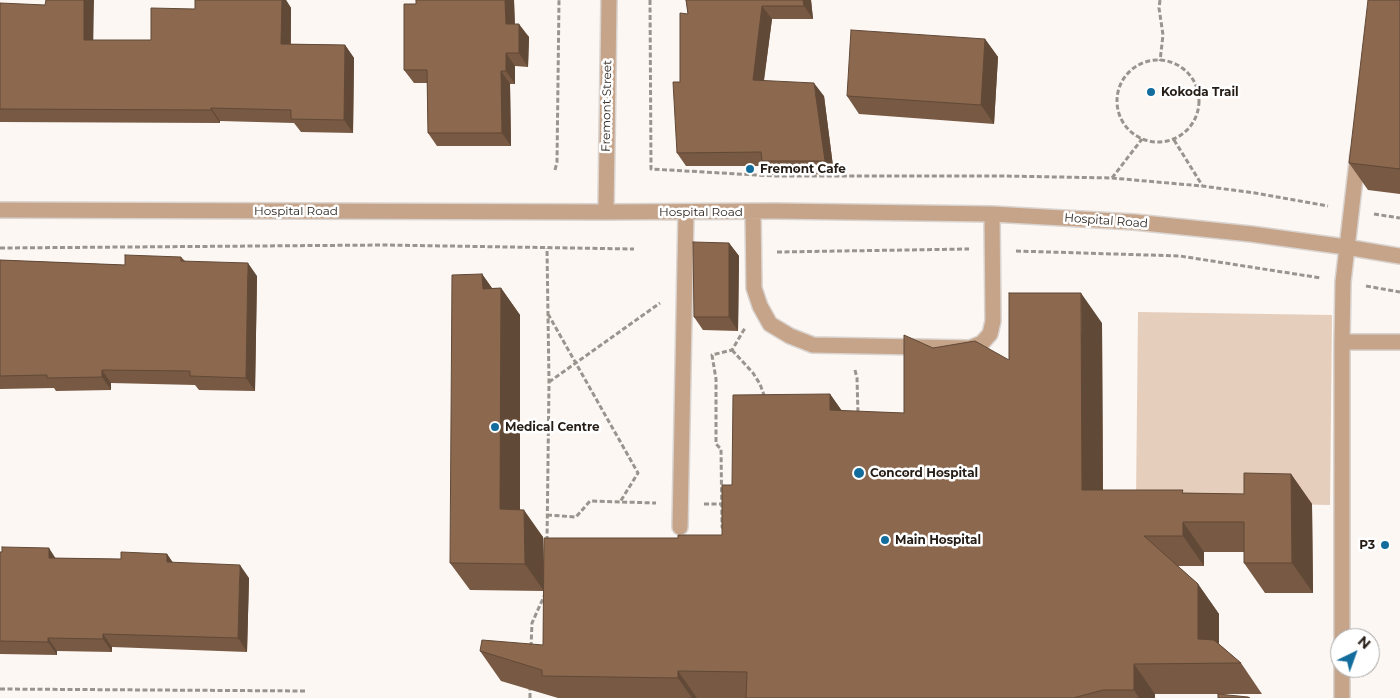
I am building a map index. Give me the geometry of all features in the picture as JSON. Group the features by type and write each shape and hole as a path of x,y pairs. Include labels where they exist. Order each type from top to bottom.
{"street":[{"name":"Fremont Street","path":"606,212 609,0"},
{"path":"1342,628 1343,282 1360,143"},
{"name":"Hospital Road","path":"0,210 992,214 1134,222 1250,234 1400,256"},
{"path":"680,527 686,212"},
{"path":"753,212 754,288 760,306 770,324 790,336 813,344 970,348 982,343 986,339 990,334 993,321 992,214"},
{"path":"1342,342 1400,342"},
{"path":"1342,678 1342,698"}],"path":[{"path":"555,170 557,162 559,0"},
{"path":"650,0 651,169 774,176 1112,178 1255,193 1400,218"},
{"path":"1160,0 1159,8 1163,35 1160,61"},
{"path":"1148,61 1160,61 1171,62 1184,70 1193,80 1198,93 1198,112 1186,132 1174,139 1160,142 1142,139 1130,131 1120,116 1117,102 1119,89 1125,76 1136,67 1148,61"},
{"path":"1112,178 1142,139"},
{"path":"1174,139 1202,186"},
{"path":"0,248 385,245 634,249"},
{"path":"547,248 549,382 547,544"},
{"path":"774,252 970,249"},
{"path":"1012,250 1180,256 1400,292"},
{"path":"549,382 663,300"},
{"path":"548,313 638,473 620,502"},
{"path":"728,533 722,527 721,449 716,444 716,379 712,355 732,350 748,322"},
{"path":"732,350 753,373 760,384 765,397 765,406"},
{"path":"547,515 576,517 590,502 721,504"},
{"path":"531,651 532,623 546,592"},
{"path":"530,679 530,698"},
{"path":"0,689 306,691"}],"shaded area":[{"path":"1138,312 1332,315 1330,505 1136,501"}],"building":[{"path":"46,0 84,0 84,40 151,40 151,8 195,9 195,0 282,0 281,44 345,45 344,120 291,119 291,110 211,108 211,110 0,109 0,3 45,5"},
{"path":"416,0 505,0 506,24 519,24 519,53 506,53 506,71 501,71 502,133 428,133 427,70 404,70 404,4 416,4"},
{"path":"686,0 803,0 804,6 762,6 753,80 814,83 825,161 762,161 761,152 677,153 673,82 680,82 680,13 688,14"},
{"path":"1368,0 1400,0 1400,169 1349,163"},
{"path":"851,30 985,39 981,105 847,96"},
{"path":"693,242 729,243 729,317 694,317"},
{"path":"125,255 181,257 181,261 248,263 246,378 190,376 190,371 102,370 102,377 47,378 47,375 0,376 0,260 125,265"},
{"path":"482,274 483,289 501,288 500,509 524,510 525,564 450,563 452,275"},
{"name":"Main Hospital","path":"1009,293 1081,293 1082,490 1183,490 1182,493 1244,494 1244,473 1291,474 1292,563 1244,563 1244,522 1183,522 1183,536 1144,536 1198,584 1198,639 1214,640 1241,663 1134,664 1134,690 1103,690 1073,698 746,698 747,672 678,671 678,678 542,676 542,670 480,651 482,640 543,645 544,538 678,538 678,535 722,535 722,485 732,485 733,395 830,394 830,410 904,413 904,335 933,348 975,341 1009,360"},
{"path":"2,547 49,548 49,558 121,559 121,552 167,554 167,562 240,565 238,638 103,634 103,639 48,638 48,642 0,641 0,552 2,552"},
{"path":"1218,694 1248,697 1250,698 1218,698"}],"place":[{"name":"Kokoda Trail","path":"1151,92"},
{"name":"Fremont Cafe","path":"750,169"},
{"name":"Medical Centre","path":"495,427"},
{"name":"Concord Hospital","path":"859,473"},
{"name":"Main Hospital","path":"885,540"},
{"name":"P3","path":"1385,545"}]}
